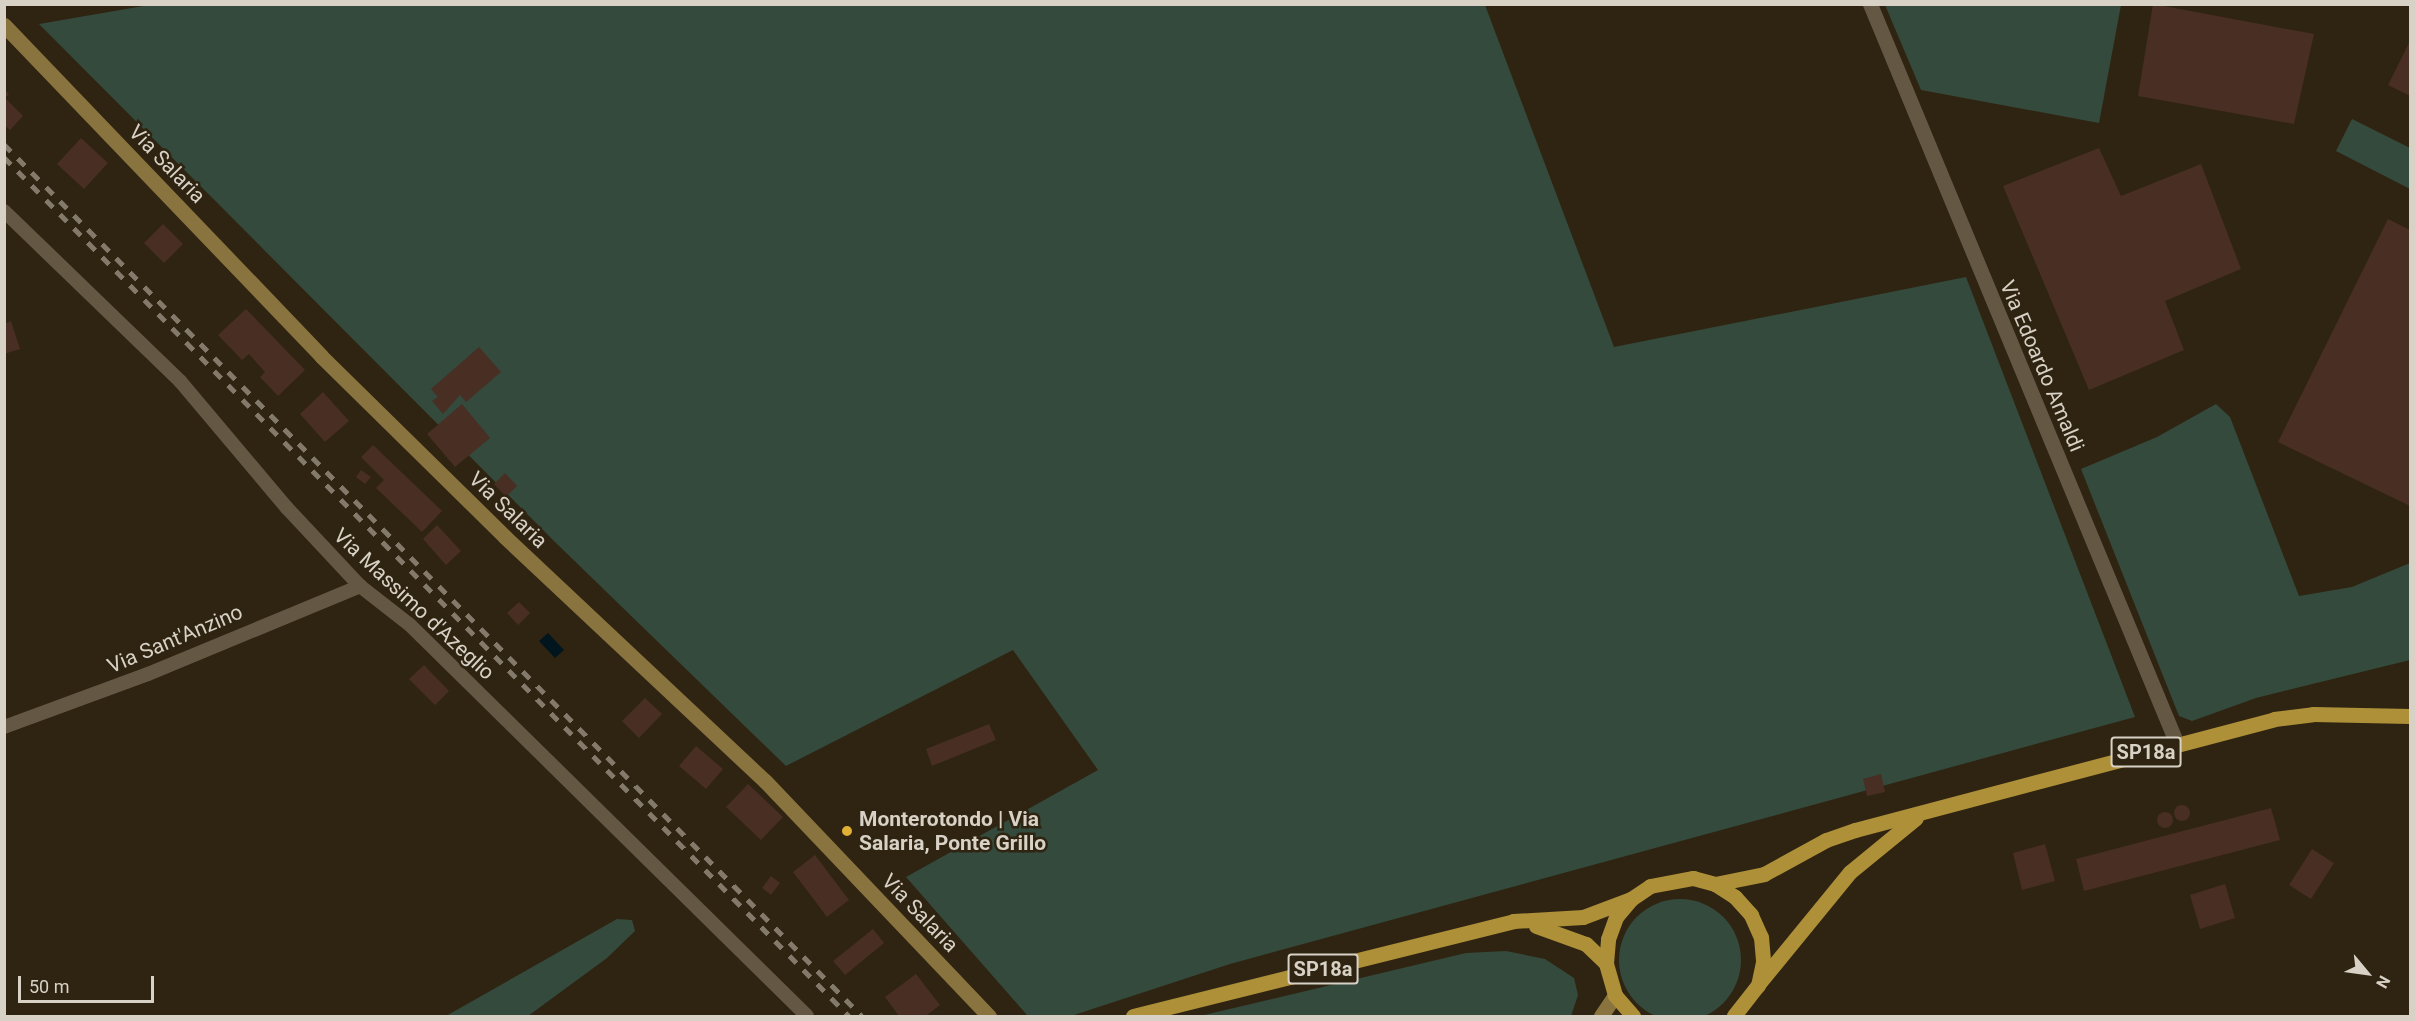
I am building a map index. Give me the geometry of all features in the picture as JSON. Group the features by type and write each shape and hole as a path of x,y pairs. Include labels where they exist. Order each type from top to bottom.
{"main road":[{"name":"Via Salaria","path":"4,26 321,356 505,537 765,781 989,1016"},
{"name":"SP18a","path":"1715,884 1764,874 1840,835 2274,719 2313,714 2410,716"},
{"path":"2372,716 2410,729"},
{"name":"SP18a","path":"1758,986 1850,872 1924,813"},
{"path":"1633,1017 1615,995 1606,963 1612,928 1631,898 1650,886 1671,879 1694,878 1715,884 1735,897 1751,915 1758,930 1763,962 1758,986 1734,1017"},
{"name":"SP18a","path":"1133,1017 1513,921 1583,917 1631,898"},
{"name":"SP18a","path":"1513,921 1574,938 1597,952 1606,963"},
{"path":"1601,1017 1615,995"}],"street":[{"name":"Via Edoardo Amaldi","path":"1870,4 2177,744"},
{"name":"Via Massimo d'Azeglio","path":"4,211 180,381 287,508 360,586 410,626 807,1017"},
{"name":"Via Sant'Anzino","path":"4,726 148,674 360,586"}],"green space":[{"path":"155,4 1485,5 1614,347 1966,277 2135,717 1230,964 1071,1016 1027,1015 906,877 1098,770 1013,650 786,766 555,542 39,24"},
{"path":"1885,5 2121,5 2099,123 1921,90"},
{"path":"2352,119 2410,148 2410,189 2336,151"},
{"path":"2216,404 2230,417 2299,596 2352,587 2410,563 2410,660 2256,698 2192,721 2179,716 2081,469 2157,437"},
{"path":"1680,899 1703,903 1723,917 1737,937 1741,960 1737,983 1723,1003 1703,1017 1680,1021 1657,1017 1637,1003 1623,983 1619,960 1623,937 1637,917 1657,903"},
{"path":"617,919 632,920 635,931 607,958 528,1016 446,1016"},
{"path":"1506,951 1545,959 1574,978 1578,995 1571,1016 1200,1016 1466,953"}],"water":[{"path":"548,633 564,650 555,658 539,641"}],"building":[{"path":"2153,4 2314,34 2294,124 2138,96"},
{"path":"2410,41 2410,96 2388,85"},
{"path":"4,89 9,94 5,98 23,116 10,130 4,125"},
{"path":"81,138 108,163 84,189 57,164"},
{"path":"2099,148 2121,196 2201,164 2241,269 2165,301 2184,350 2089,390 2003,186"},
{"path":"2388,219 2410,230 2410,506 2278,442"},
{"path":"163,224 183,244 164,263 144,243"},
{"path":"246,309 305,370 278,396 260,377 265,372 249,354 242,360 218,335"},
{"path":"11,321 20,349 4,354 4,324"},
{"path":"479,347 501,372 466,402 460,395 443,414 432,401 438,397 431,389"},
{"path":"323,392 349,421 325,442 300,414"},
{"path":"462,404 490,438 455,467 427,434"},
{"path":"373,445 442,511 422,532 376,488 384,480 361,457"},
{"path":"361,470 371,477 365,484 356,477"},
{"path":"505,473 517,486 506,497 494,484"},
{"path":"437,525 461,551 446,565 423,539"},
{"path":"519,602 530,613 518,625 507,613"},
{"path":"424,665 449,691 435,705 409,679"},
{"path":"645,698 662,714 639,738 622,721"},
{"path":"989,724 996,740 932,766 926,749"},
{"path":"696,746 723,769 706,789 679,766"},
{"path":"1881,774 1885,792 1867,796 1863,779"},
{"path":"748,784 783,817 761,840 726,807"},
{"path":"2182,805 2188,807 2190,813 2188,819 2182,821 2176,819 2174,813 2176,807"},
{"path":"2271,808 2280,840 2084,891 2076,859"},
{"path":"2165,812 2171,814 2173,820 2171,826 2165,828 2159,826 2157,820 2159,814"},
{"path":"2045,844 2055,881 2022,890 2013,853"},
{"path":"2312,849 2334,863 2311,899 2289,885"},
{"path":"815,855 849,900 827,917 793,872"},
{"path":"771,876 780,883 771,895 762,888"},
{"path":"2225,884 2235,918 2200,929 2190,895"},
{"path":"873,929 884,943 845,975 833,961"},
{"path":"916,974 940,1005 926,1016 899,1016 885,997"}],"railway":[{"path":"4,144 862,1016"},
{"path":"4,157 849,1016"}],"place":[{"name":"Monterotondo | Via Salaria, Ponte Grillo","path":"847,831"}]}
